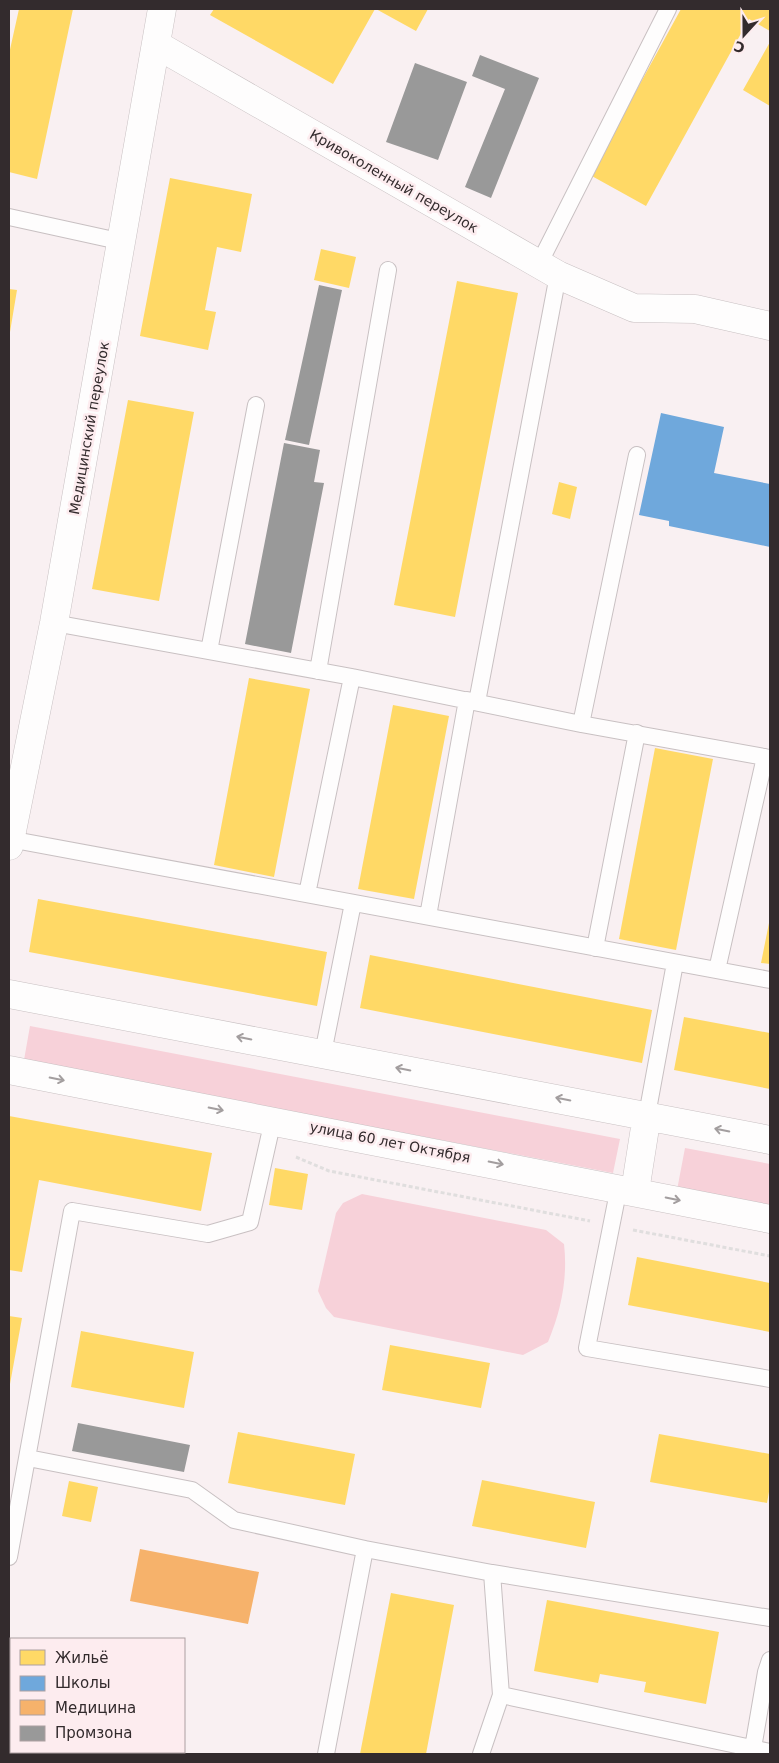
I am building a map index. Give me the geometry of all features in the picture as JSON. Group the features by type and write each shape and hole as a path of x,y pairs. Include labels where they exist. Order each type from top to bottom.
{"street":[{"name":"Медицинский переулок","path":"9,841 54,623 123,242 162,9"},
{"name":"Кривоколенный переулок","path":"157,45 549,269 634,308 695,309 770,326"},
{"path":"9,994 770,1140"},
{"name":"улица 60 лет Октября","path":"9,1070 770,1218"},
{"path":"627,1189 647,1115"}],"lane":[{"path":"428,916 472,701 549,269 668,9"},
{"path":"9,217 123,242"},
{"path":"318,671 388,270"},
{"path":"209,651 256,405"},
{"path":"581,724 637,455"},
{"path":"54,623 352,677 581,724 767,757 717,970"},
{"path":"307,894 352,677"},
{"path":"595,948 637,733"},
{"path":"9,841 428,916 770,980"},
{"path":"323,1054 353,903"},
{"path":"647,1115 675,963"},
{"path":"9,1558 72,1211 208,1234 250,1222 273,1120"},
{"path":"627,1189 611,1226 588,1348 770,1379"},
{"path":"28,1458 192,1490 234,1520 492,1573 770,1618"},
{"path":"326,1754 365,1548"},
{"path":"481,1754 500,1695 492,1573"},
{"path":"753,1748 766,1672 770,1660"},
{"path":"500,1695 770,1752"}],"path":[{"path":"266,1150 292,1155 329,1171 770,1256"}],"shaded area":[{"path":"30,1026 620,1139 613,1173 24,1060"},
{"path":"685,1148 770,1164 770,1208 677,1190"},
{"path":"362,1194 546,1230 564,1244 564,1282 557,1318 548,1342 523,1355 334,1317 326,1308 318,1291 336,1213 343,1203"}],"building: Жильё":[{"path":"19,9 73,9 37,179 9,172 9,54"},
{"path":"214,9 375,9 333,84 210,15"},
{"path":"376,9 428,9 416,31"},
{"path":"681,9 770,9 770,31 749,19 646,206 590,175"},
{"path":"770,42 770,106 743,90"},
{"path":"170,178 252,194 241,252 217,247 205,310 216,312 208,350 140,336"},
{"path":"321,249 356,257 349,288 314,280"},
{"path":"457,281 518,293 455,617 394,605"},
{"path":"9,289 17,290 10,332 9,332"},
{"path":"128,400 194,412 159,601 92,589"},
{"path":"559,482 577,487 570,519 552,514"},
{"path":"249,678 310,689 274,877 214,865"},
{"path":"393,705 449,716 414,899 358,889"},
{"path":"655,748 713,759 676,950 619,939"},
{"path":"38,899 327,952 317,1006 29,952"},
{"path":"770,923 770,964 761,963"},
{"path":"370,955 652,1010 642,1063 360,1008"},
{"path":"684,1017 770,1033 770,1089 674,1070"},
{"path":"9,1116 212,1153 201,1211 39,1180 22,1272 9,1270"},
{"path":"275,1168 308,1174 302,1210 269,1205"},
{"path":"637,1257 770,1283 770,1332 628,1305"},
{"path":"9,1316 22,1318 10,1384 9,1384"},
{"path":"81,1331 194,1352 184,1408 71,1387"},
{"path":"390,1345 490,1363 481,1408 382,1390"},
{"path":"238,1432 355,1454 345,1505 228,1483"},
{"path":"659,1434 770,1454 770,1486 767,1503 650,1482"},
{"path":"482,1480 595,1502 586,1548 472,1526"},
{"path":"69,1481 98,1487 91,1522 62,1516"},
{"path":"391,1593 454,1605 426,1754 360,1754"},
{"path":"547,1600 719,1632 706,1704 644,1692 646,1682 600,1674 598,1683 534,1671"}],"building: Школы":[{"path":"661,413 724,427 714,473 770,484 770,547 669,526 669,521 639,515"}],"building: Медицина":[{"path":"140,1549 259,1572 248,1624 130,1601"}],"building: Промзона":[{"path":"480,55 539,78 491,198 465,187 505,89 472,76"},
{"path":"415,63 467,82 438,160 386,142"},
{"path":"319,285 342,290 309,445 285,440"},
{"path":"284,443 320,450 314,482 324,483 291,653 245,644"},
{"path":"78,1423 190,1445 184,1472 72,1451"}]}
